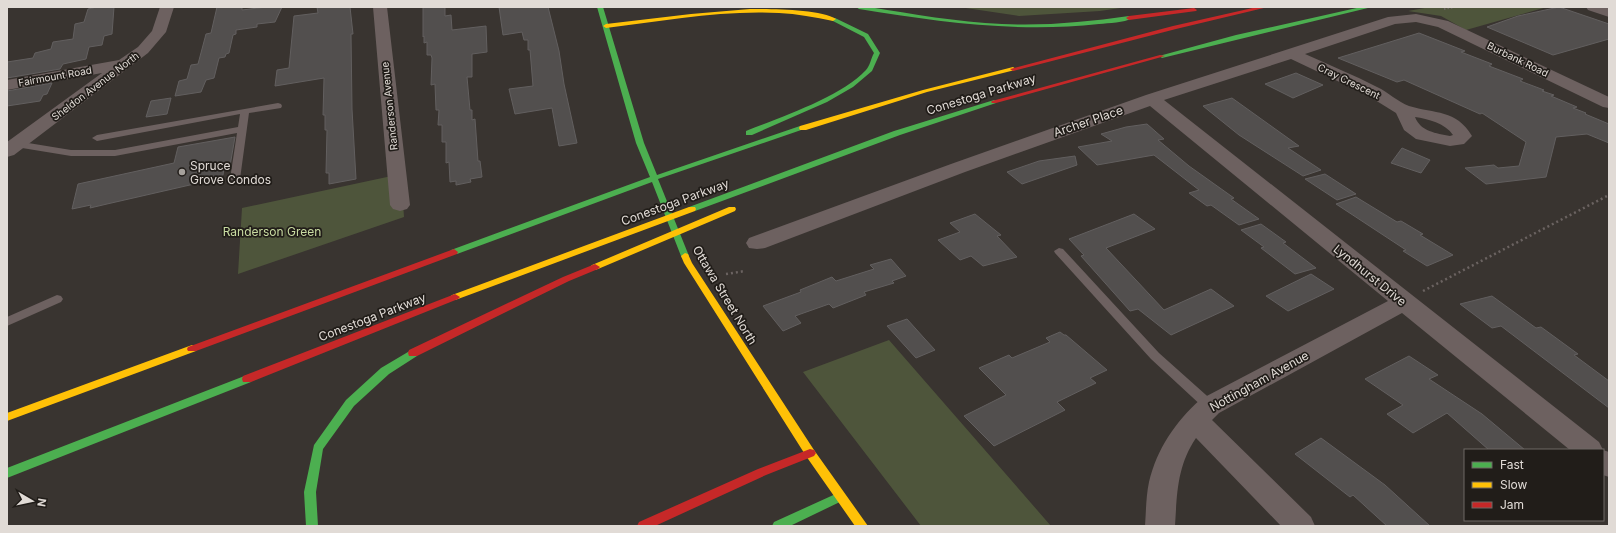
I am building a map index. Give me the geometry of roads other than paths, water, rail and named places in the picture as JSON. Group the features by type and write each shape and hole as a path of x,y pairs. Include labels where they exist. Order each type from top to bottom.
{"main road":[{"path":"859,7 913,17 971,24 1045,26 1088,23 1229,7"},
{"name":"Conestoga Parkway","path":"7,417 678,169 819,123 925,91 1175,27 1265,7"},
{"name":"Conestoga Parkway","path":"7,473 481,287 897,133 986,104 1110,69 1236,37 1369,7"},
{"path":"606,26 728,10 775,8 797,10 840,20 861,30 876,48 876,59 869,72 858,82 827,100 758,128 678,169"},
{"name":"Ottawa Street North","path":"604,12 606,26 640,143 688,263 810,453 862,526"},
{"path":"818,172 897,133"},
{"path":"312,526 310,492 318,448 350,403 385,371 420,349 566,279 739,206"},
{"path":"643,526 762,472 810,453"},
{"path":"778,526 840,497"}],"street":[{"name":"Sheldon Avenue North","path":"12,148 128,63 143,50 159,32 167,7"},
{"name":"Randerson Avenue","path":"380,7 400,205"},
{"path":"1593,7 1609,13"},
{"name":"Archer Place","path":"757,243 958,168 1152,99 1393,20 1431,15"},
{"name":"Burbank Road","path":"1431,15 1434,20 1456,29 1609,103"},
{"name":"Cray Crescent","path":"1293,54 1373,91 1403,110"},
{"name":"Fairmount Road","path":"7,85 128,63"},
{"name":"Lyndhurst Drive","path":"1152,99 1588,449"},
{"name":"Nottingham Avenue","path":"1160,526 1163,482 1175,447 1203,413 1404,302"},
{"path":"1203,413 1300,526"}],"lane":[{"path":"97,138 278,106"},
{"path":"235,179 245,112"},
{"path":"149,146 155,128"},
{"path":"12,148 71,153 115,153 242,129"},
{"path":"1059,251 1155,356 1203,413"},
{"path":"7,322 57,299"}],"place":[{"name":"Spruce Grove Condos","path":"182,172"}],"park label":[{"name":"Randerson Green","path":"272,231"}]}
